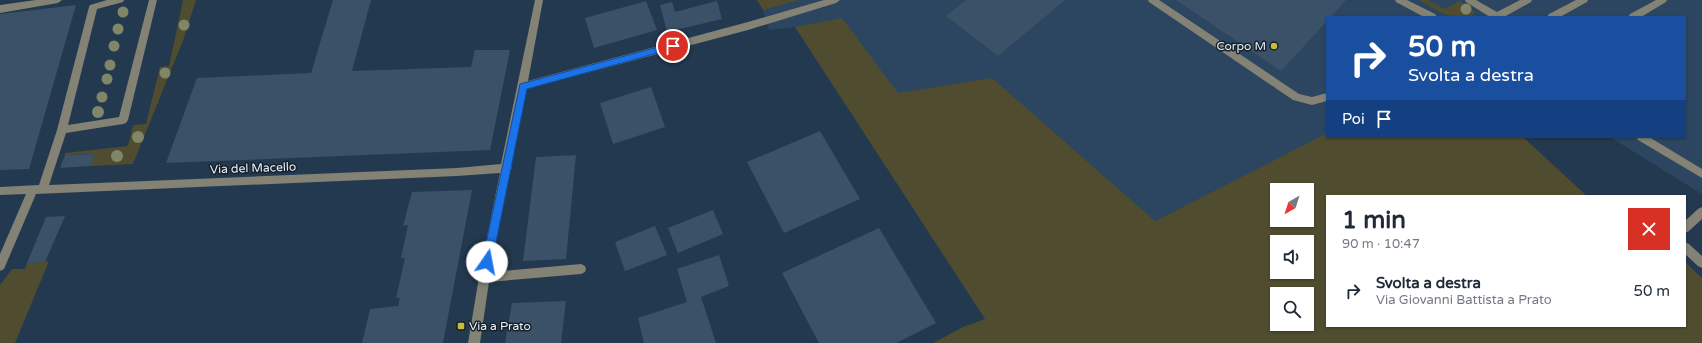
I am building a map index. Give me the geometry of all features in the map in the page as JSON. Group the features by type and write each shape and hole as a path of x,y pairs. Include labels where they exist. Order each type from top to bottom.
{"street":[{"path":"0,9 58,0"},
{"path":"0,266 38,190 62,130 93,3 120,0"},
{"path":"62,130 123,120 153,0"},
{"path":"474,343 484,278 507,168 539,0"},
{"path":"523,86 748,26 836,0"},
{"path":"1152,0 1296,97 1312,101 1326,97"},
{"path":"1399,0 1430,16"},
{"path":"1470,0 1495,16"},
{"path":"1499,16 1528,0"},
{"path":"1554,16 1584,0"},
{"path":"1635,16 1664,0"},
{"path":"1643,138 1702,174"},
{"name":"Via del Macello","path":"0,191 449,173 507,168"},
{"path":"1686,227 1702,212"},
{"path":"1686,248 1702,262"},
{"path":"484,278 581,269"}],"shaded area":[{"path":"183,0 196,0 184,38 133,164 91,166 94,154 65,155 65,153 128,146 133,125 146,124 160,67 169,66"},
{"path":"757,0 1702,0 1702,194 1612,138 1686,138 1686,16 1326,16 1326,134 1155,221 854,117 795,27 769,30 763,10"},
{"path":"757,0 799,0 763,10"},
{"path":"1419,0 1428,0 1445,9 1459,1 1474,11 1474,14 1469,16 1452,16 1438,11"},
{"path":"842,18 898,93 992,78 1155,221 1326,134 1326,138 1524,138 1586,195 1326,195 1326,327 1686,327 1686,263 1702,278 1702,343 933,343 963,327 985,319 795,27"},
{"path":"49,261 15,343 0,343 0,285 12,269 25,269 27,263"}],"building":[{"path":"333,0 371,0 352,71 471,67 475,50 510,50 490,150 166,163 197,78 311,73"},
{"path":"966,0 1065,0 998,56 946,16"},
{"name":"Corpo M","path":"1176,0 1346,0 1332,16 1326,16 1326,22 1281,71"},
{"path":"646,1 657,30 594,48 585,18"},
{"path":"717,1 722,19 667,32 660,5 672,2 675,12"},
{"path":"76,5 29,169 0,170 0,14"},
{"path":"651,87 665,127 613,144 600,103"},
{"path":"820,131 860,199 784,233 747,162"},
{"path":"95,154 91,166 60,168 65,155"},
{"path":"576,155 566,259 523,261 536,157"},
{"path":"472,190 443,343 362,343 370,309 398,306 400,298 396,298 405,258 401,258 408,225 403,226 412,192"},
{"path":"713,210 723,234 678,253 668,228"},
{"path":"65,216 45,262 27,263 46,217"},
{"path":"655,226 667,255 625,271 615,242"},
{"path":"879,228 936,323 896,343 819,343 782,273"},
{"path":"719,255 729,286 701,297 716,343 644,343 638,318 687,302 677,269"},
{"path":"566,301 561,343 505,343 512,303"}],"place":[{"name":"Corpo M","path":"1274,46"},
{"name":"Via a Prato","path":"461,326"}],"route":[{"path":"487,262 523,86 673,46"}]}
